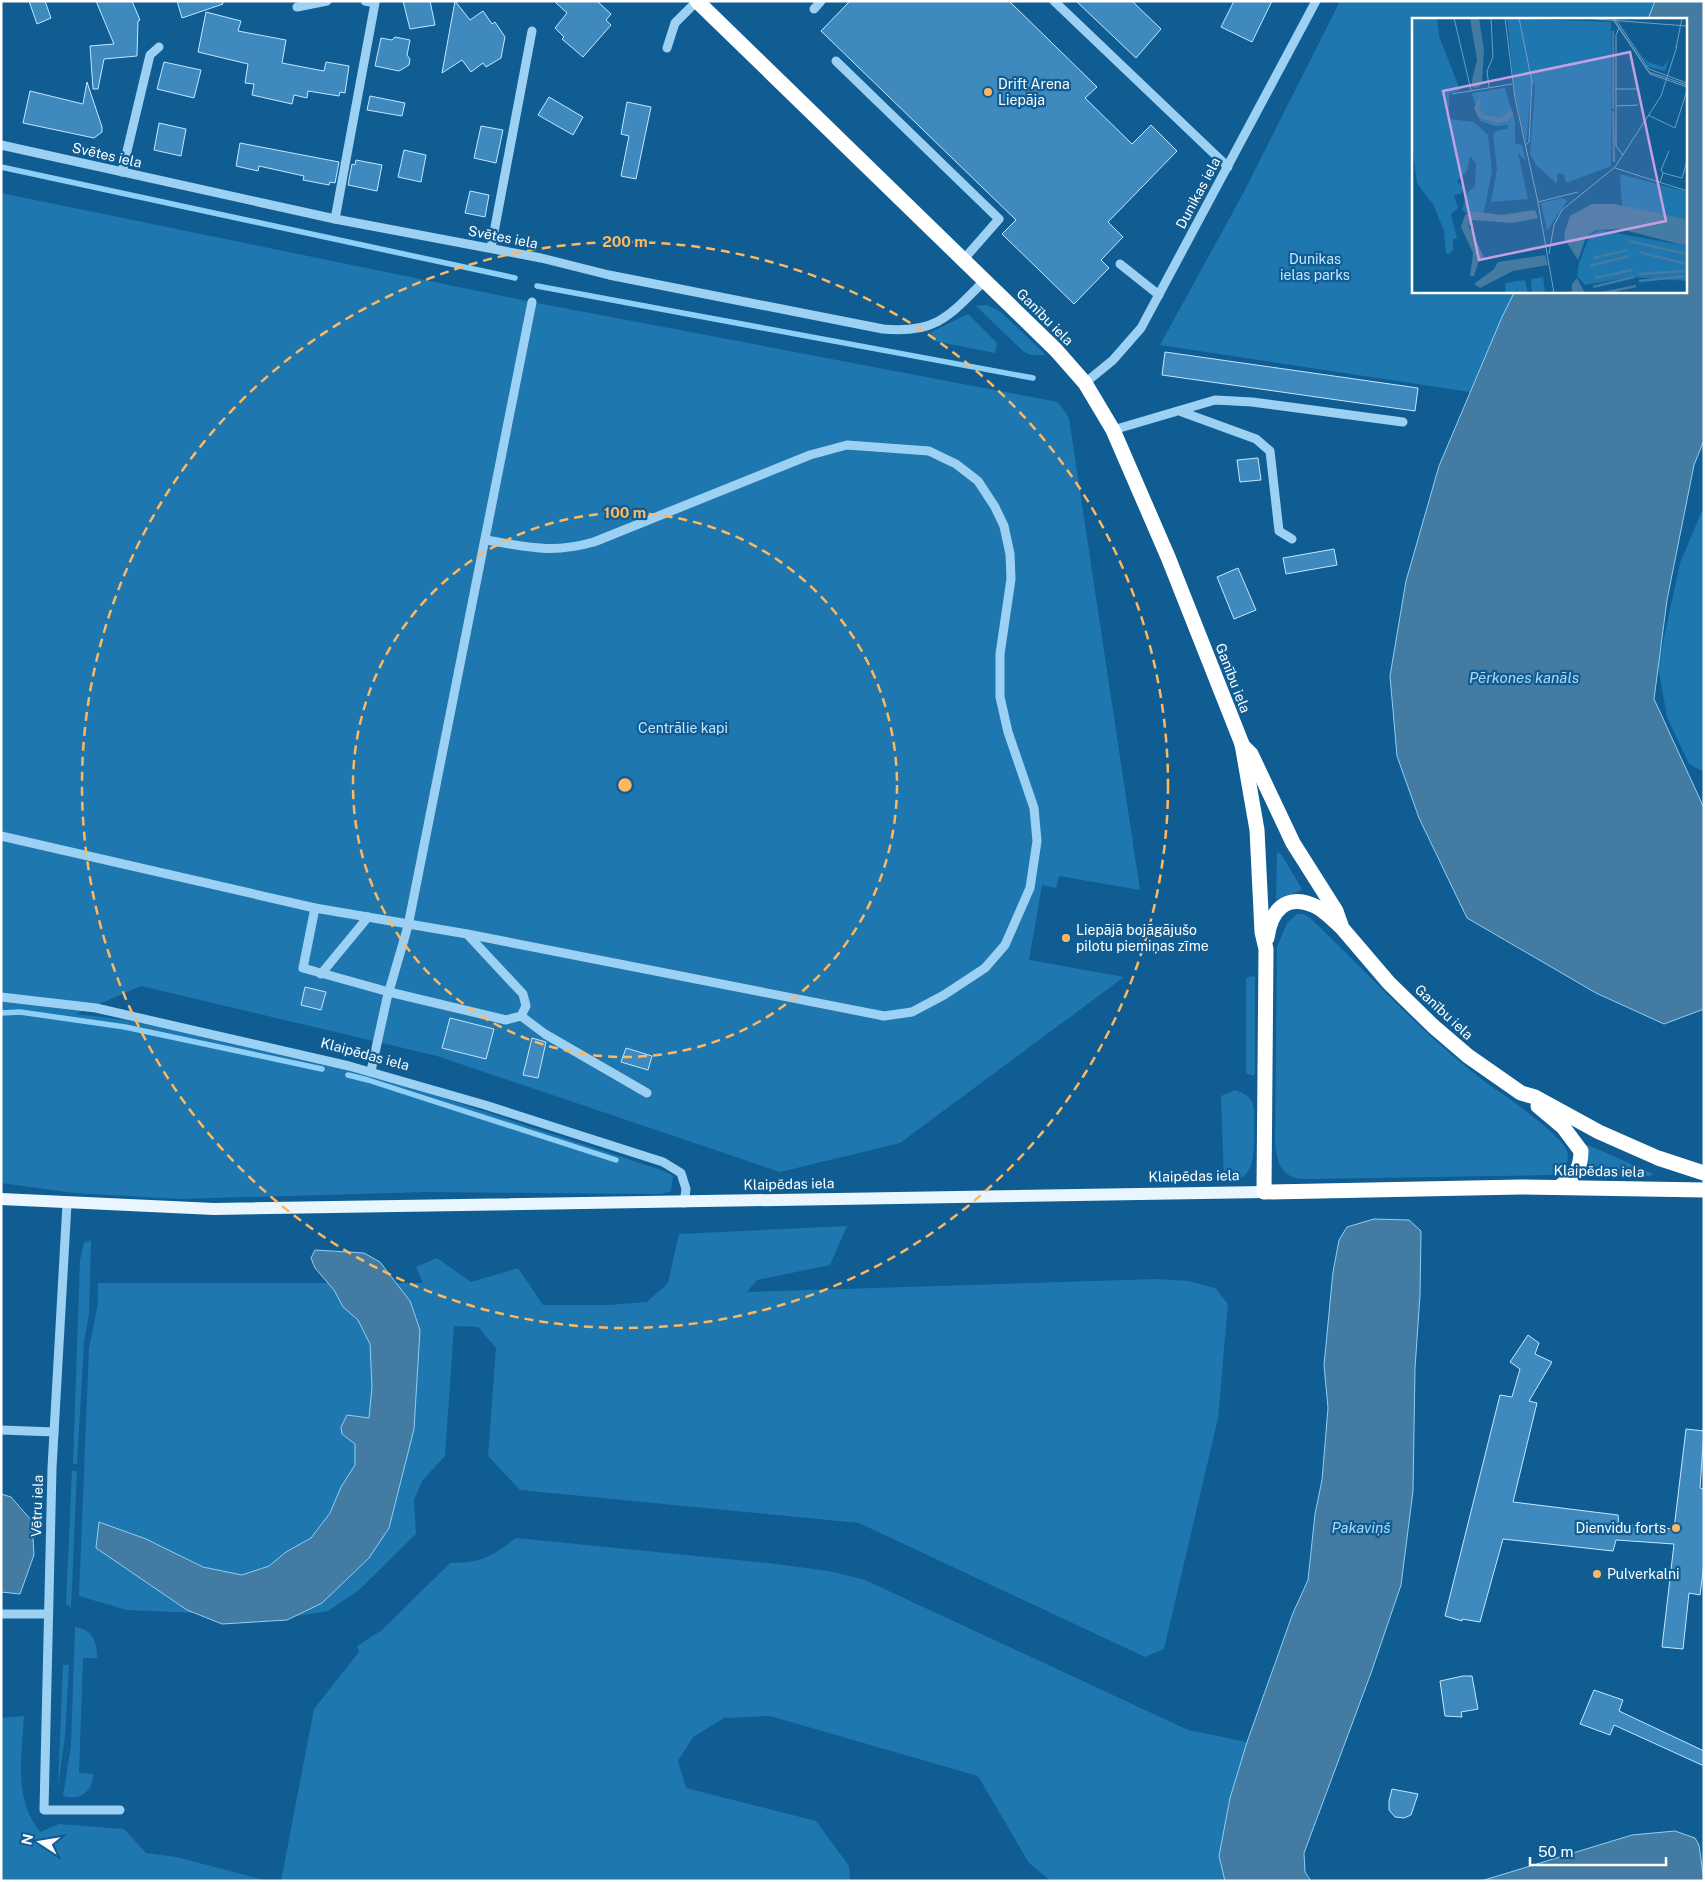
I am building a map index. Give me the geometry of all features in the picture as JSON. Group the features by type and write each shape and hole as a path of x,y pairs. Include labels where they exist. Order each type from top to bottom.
{"highway":[{"name":"Ganību iela","path":"697,1 1056,350 1085,383 1113,430 1168,557 1242,744 1257,830 1262,932 1266,949 1264,1192"},
{"name":"Ganību iela","path":"1242,744 1251,754 1294,844 1336,911 1342,928 1389,983 1433,1026 1468,1056 1521,1093 1535,1097 1608,1136 1658,1158 1704,1173"},
{"path":"1266,949 1269,925 1279,907 1294,900 1316,906 1342,928"},
{"path":"1521,1093 1563,1127 1581,1151 1578,1169 1574,1177 1559,1187"},
{"name":"Klaipēdas iela","path":"1264,1192 1559,1187 1704,1190"}],"main road":[{"name":"Klaipēdas iela","path":"1,1200 214,1209 684,1203 1218,1191 1264,1192"}],"street":[{"path":"297,7 327,1"},
{"path":"335,218 375,3 365,1"},
{"path":"667,48 675,22 697,1"},
{"path":"814,8 821,1"},
{"path":"1054,1 1228,167"},
{"name":"Dunikas iela","path":"1085,383 1113,360 1141,328 1316,1"},
{"path":"491,248 532,31"},
{"path":"122,172 150,55 159,48"},
{"path":"836,61 999,219 964,259"},
{"name":"Svētes iela","path":"1,145 335,218 491,248 609,275 883,329 907,332 930,325 950,315 986,280"},
{"path":"1120,264 1159,295"},
{"path":"371,1071 389,992 408,926 532,302"},
{"path":"1113,430 1182,412 1215,400 1252,402 1403,422"},
{"path":"1182,412 1256,439 1270,451 1279,531 1292,538"},
{"path":"1,836 315,908 408,926 467,934 855,1012 884,1016 912,1012 944,995 985,968 1005,945 1030,888 1037,841 1034,808 1008,732 1000,697 1000,654 1012,579 1010,554 1004,526 978,481 956,464 930,452 847,445 810,455 594,542 571,548 547,550 486,540"},
{"path":"315,908 303,968 389,992 506,1020 521,1016 526,1006 523,994 467,934"},
{"path":"321,974 368,917"},
{"name":"Klaipēdas iela","path":"1,997 96,1008 371,1071 663,1162 681,1174 686,1189 684,1203"},
{"path":"521,1016 545,1034 646,1093"},
{"name":"Vētru iela","path":"68,1204 54,1432 44,1810 120,1810"},
{"path":"1,1430 54,1432"},
{"path":"1,1614 48,1614"}],"green space":[{"name":"Dunikas ielas parks","path":"1340,1 1655,1 1648,18 1412,18 1412,292 1514,292 1470,392 1160,345 1245,190"},
{"name":"Centrālie kapi","path":"1,193 532,302 1058,402 1069,418 1140,890 1059,876 1056,888 1042,885 1029,960 1124,977 900,1143 780,1172 437,1056 141,986 76,1014 126,1020 340,1067 413,1088 664,1171 673,1176 671,1191 662,1194 425,1192 180,1199 74,1193 1,1183"},
{"path":"987,305 1001,312 1046,355 1031,355 1024,352 976,306"},
{"path":"968,314 997,343 995,353 934,341 931,332"},
{"path":"1704,506 1704,772 1689,764 1667,717 1658,666 1680,563"},
{"path":"1277,852 1281,854 1302,889 1276,900"},
{"path":"1297,914 1304,914 1310,918 1445,1049 1535,1118 1556,1137 1568,1155 1567,1163 1562,1170 1550,1175 1305,1179 1290,1176 1285,1172 1278,1161 1275,1139 1277,947 1287,923"},
{"path":"1255,977 1255,1074 1253,1076 1246,1073 1246,978"},
{"path":"1235,1090 1249,1098 1254,1108 1254,1149 1248,1172 1234,1180 1224,1181 1221,1096"},
{"path":"1586,1145 1654,1174 1649,1176 1582,1176 1588,1159"},
{"path":"847,1226 830,1265 757,1280 747,1292 1157,1279 1188,1281 1215,1288 1228,1304 1218,1418 1164,1649 1145,1657 859,1523 520,1490 488,1456 496,1348 478,1327 454,1326 445,1456 422,1481 414,1500 416,1534 359,1590 328,1611 291,1617 127,1610 79,1596 89,1348 98,1304 98,1283 423,1283 416,1267 437,1258 471,1282 518,1268 543,1305 609,1305 647,1302 668,1283 679,1234"},
{"path":"91,1240 89,1314 84,1342 77,1464 73,1464 80,1260 84,1243"},
{"path":"72,1471 77,1471 71,1608 66,1604"},
{"path":"516,1538 776,1564 829,1571 865,1580 1188,1730 1247,1742 1230,1798 1219,1856 1225,1881 1051,1881 1029,1863 978,1776 770,1716 724,1718 693,1737 678,1761 686,1788 816,1821 849,1866 850,1881 281,1881 314,1709 359,1652 357,1646 382,1630 450,1563 486,1558"},
{"path":"75,1627 81,1628 90,1634 96,1647 97,1658 83,1658 79,1773 93,1774 91,1786 84,1794 69,1797 63,1796 71,1746"},
{"path":"63,1665 69,1665 65,1736 58,1787"},
{"path":"24,1716 21,1777 26,1805 31,1819 40,1832 59,1824 124,1829 146,1853 176,1857 268,1881 1,1881 1,1718"}],"water":[{"name":"Pērkones kanāls","path":"1655,1 1704,1 1704,440 1694,465 1667,600 1654,699 1704,808 1704,1009 1664,1024 1596,993 1467,918 1419,818 1397,756 1390,676 1406,581 1439,466 1502,317 1514,292 1688,292 1688,18 1648,18"},
{"name":"Pakaviņš","path":"1374,1219 1409,1220 1421,1231 1420,1295 1415,1368 1413,1491 1401,1585 1371,1673 1304,1853 1305,1872 1311,1881 1225,1881 1219,1856 1230,1798 1247,1742 1293,1613 1308,1580 1315,1514 1322,1480 1328,1408 1324,1365 1333,1272 1339,1240 1347,1227"},
{"path":"315,1250 364,1253 380,1262 410,1301 420,1330 414,1429 389,1528 369,1558 322,1603 287,1620 222,1624 187,1610 96,1548 99,1522 146,1539 203,1567 242,1575 269,1566 286,1552 311,1538 330,1513 341,1487 355,1465 355,1444 342,1434 341,1427 347,1415 369,1418 372,1387 370,1344 358,1320 343,1307 334,1290 315,1268 311,1258"},
{"path":"1,1494 11,1497 32,1521 34,1555 20,1594 1,1592"},
{"path":"1675,1831 1695,1838 1699,1845 1704,1881 1481,1881 1632,1835"}],"building":[{"path":"29,1 45,1 51,18 37,24"},
{"path":"96,1 132,1 140,20 138,21 137,56 104,59 98,89 93,89 90,46 114,44"},
{"path":"177,1 222,1 223,4 182,18"},
{"path":"403,1 430,1 435,25 410,29"},
{"path":"455,1 470,20 483,11 492,24 495,22 505,37 501,58 486,67 483,63 471,72 462,60 442,73"},
{"path":"554,1 597,1 611,14 606,20 611,25 583,57 562,39 564,37 555,28 567,13"},
{"name":"Drift Arena Liepāja","path":"850,1 1009,1 1097,87 1085,98 1132,144 1151,125 1177,151 1108,222 1123,237 1101,260 1109,268 1074,304 1002,234 1016,220 821,31"},
{"path":"1076,1 1132,1 1161,29 1136,58"},
{"path":"1234,1 1272,1 1252,42 1221,27"},
{"path":"206,12 241,21 238,31 286,40 282,63 324,71 326,62 349,66 345,93 340,92 339,96 308,91 307,98 294,95 292,104 252,95 254,84 245,83 248,64 198,52"},
{"path":"395,37 410,40 407,55 410,59 409,65 399,71 375,66 381,38 392,40"},
{"path":"164,62 201,70 194,98 157,89"},
{"path":"87,82 102,127 102,132 94,138 23,123 30,91 83,104"},
{"path":"370,96 405,103 402,116 367,110"},
{"path":"549,97 583,117 573,135 538,115"},
{"path":"627,102 651,107 636,179 621,176 629,136 621,134"},
{"path":"159,123 186,129 181,156 154,150"},
{"path":"481,126 503,130 496,163 474,158"},
{"path":"240,143 339,162 335,183 330,182 329,185 303,180 304,176 259,166 258,171 236,166"},
{"path":"404,150 426,155 421,182 398,177"},
{"path":"356,160 382,165 377,191 348,185 352,164 355,165"},
{"path":"470,191 489,195 485,217 465,213"},
{"path":"1165,352 1418,388 1415,411 1162,375"},
{"path":"1258,458 1261,480 1240,482 1237,460"},
{"path":"1334,549 1337,565 1286,574 1283,558"},
{"path":"1238,568 1256,610 1234,619 1217,577"},
{"path":"305,987 326,992 321,1010 301,1005"},
{"path":"450,1018 494,1029 486,1059 442,1048"},
{"path":"532,1038 546,1042 538,1078 523,1075"},
{"path":"626,1048 652,1056 648,1070 621,1062"},
{"path":"1528,1335 1539,1343 1535,1354 1552,1362 1529,1401 1537,1403 1513,1502 1618,1515 1619,1524 1674,1529 1686,1429 1704,1431 1700,1488 1704,1489 1704,1564 1700,1595 1689,1593 1683,1649 1662,1647 1674,1544 1616,1540 1613,1551 1503,1539 1480,1622 1462,1619 1462,1621 1445,1616 1500,1395 1512,1397 1520,1369 1510,1362"},
{"path":"1472,1676 1478,1709 1461,1712 1462,1717 1445,1716 1440,1681"},
{"path":"1594,1690 1623,1700 1619,1711 1704,1751 1704,1766 1614,1725 1610,1735 1580,1724"},
{"path":"1392,1789 1418,1794 1411,1815 1404,1818 1395,1817 1389,1810"}],"waterway":[{"path":"1,167 515,278"},
{"path":"537,286 1033,378"},
{"path":"1,1013 20,1012 125,1027 322,1069"},
{"path":"348,1075 616,1160"}],"place":[{"name":"Drift Arena Liepāja","path":"988,92"},
{"name":"Liepājā bojāgājušo pilotu piemiņas zīme","path":"1066,938"},
{"name":"Dienvidu forts","path":"1676,1528"},
{"name":"Pulverkalni","path":"1597,1574"}]}
